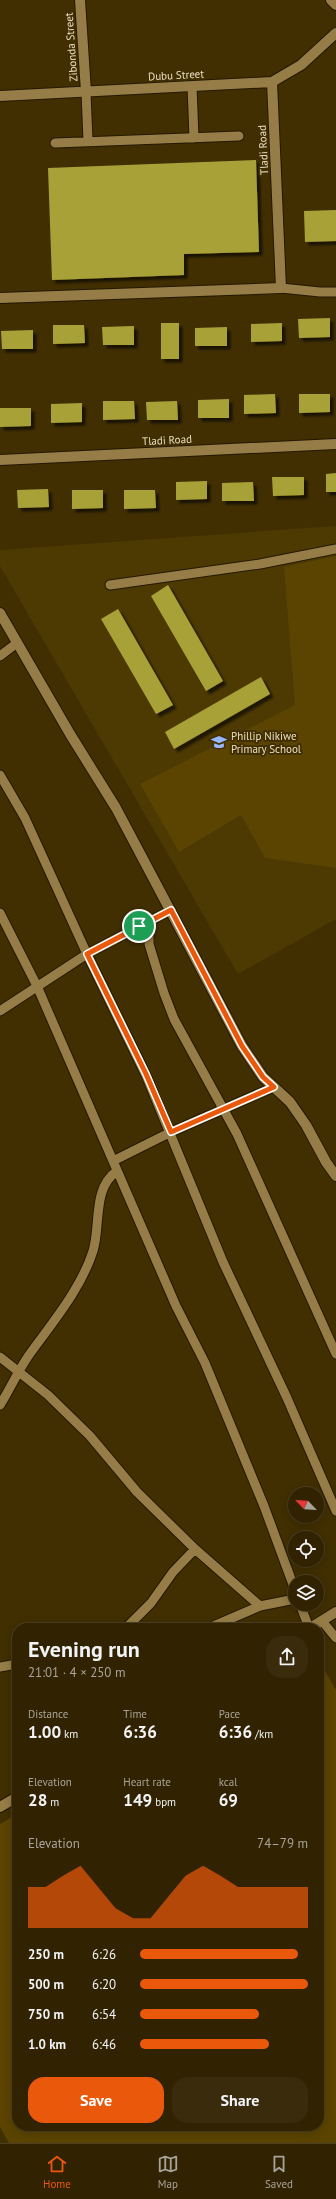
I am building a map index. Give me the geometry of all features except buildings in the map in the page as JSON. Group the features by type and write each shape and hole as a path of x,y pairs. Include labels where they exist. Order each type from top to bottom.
{"street":[{"name":"Zibonda Street","path":"80,0 86,92"},
{"path":"331,0 336,5"},
{"name":"Dubu Street","path":"0,96 272,82 301,65 336,33"},
{"name":"Tladi Road","path":"272,82 282,288"},
{"path":"0,298 282,288"},
{"name":"Tladi Road","path":"0,460 336,444"},
{"path":"0,613 116,808 242,1046 263,1077 290,1102 306,1125 326,1162 336,1176"},
{"path":"318,1623 336,1612"},
{"path":"0,1807 12,1800"}],"lane":[{"path":"192,86 194,138"},
{"path":"86,92 88,142"},
{"path":"55,143 239,136"},
{"path":"282,288 336,292"},
{"path":"110,585 260,564 336,549"},
{"path":"0,656 17,643"},
{"path":"0,775 25,818 87,954 146,1074 223,1262 287,1398 336,1511"},
{"path":"0,1011 87,954 171,910"},
{"path":"0,913 37,986 176,1306 206,1363 264,1506 289,1575"},
{"path":"152,920 149,931 149,944 166,1000 174,1019 225,1110 336,1354"},
{"path":"113,1162 171,1132 225,1110 274,1087"},
{"path":"0,1405 85,1270 93,1250 102,1194 108,1180 117,1171"},
{"path":"0,1357 48,1395 90,1436 137,1492 195,1549 260,1606"},
{"path":"131,1623 151,1603 173,1572 195,1549"},
{"path":"221,1623 260,1606 288,1600"},
{"path":"303,1611 307,1623"},
{"path":"324,1623 336,1638"},
{"path":"0,1667 12,1665"}],"shaded area":[{"name":"Phillip Nikiwe Primary School","path":"336,526 336,919 238,974 0,566 0,550"},
{"path":"336,556 336,868 265,858 241,815 179,852 140,784 295,705 284,567"},
{"path":"324,1670 336,1690 336,2143 9,2143 0,2127 0,1824 12,1817 12,2131 324,2131"}],"place":[{"name":"Phillip Nikiwe Primary School","path":"219,742"}],"route":[{"path":"171,910 242,1046 263,1077 274,1087 247,1098 225,1110 171,1132 146,1074 87,954 139,926 171,910"}]}
